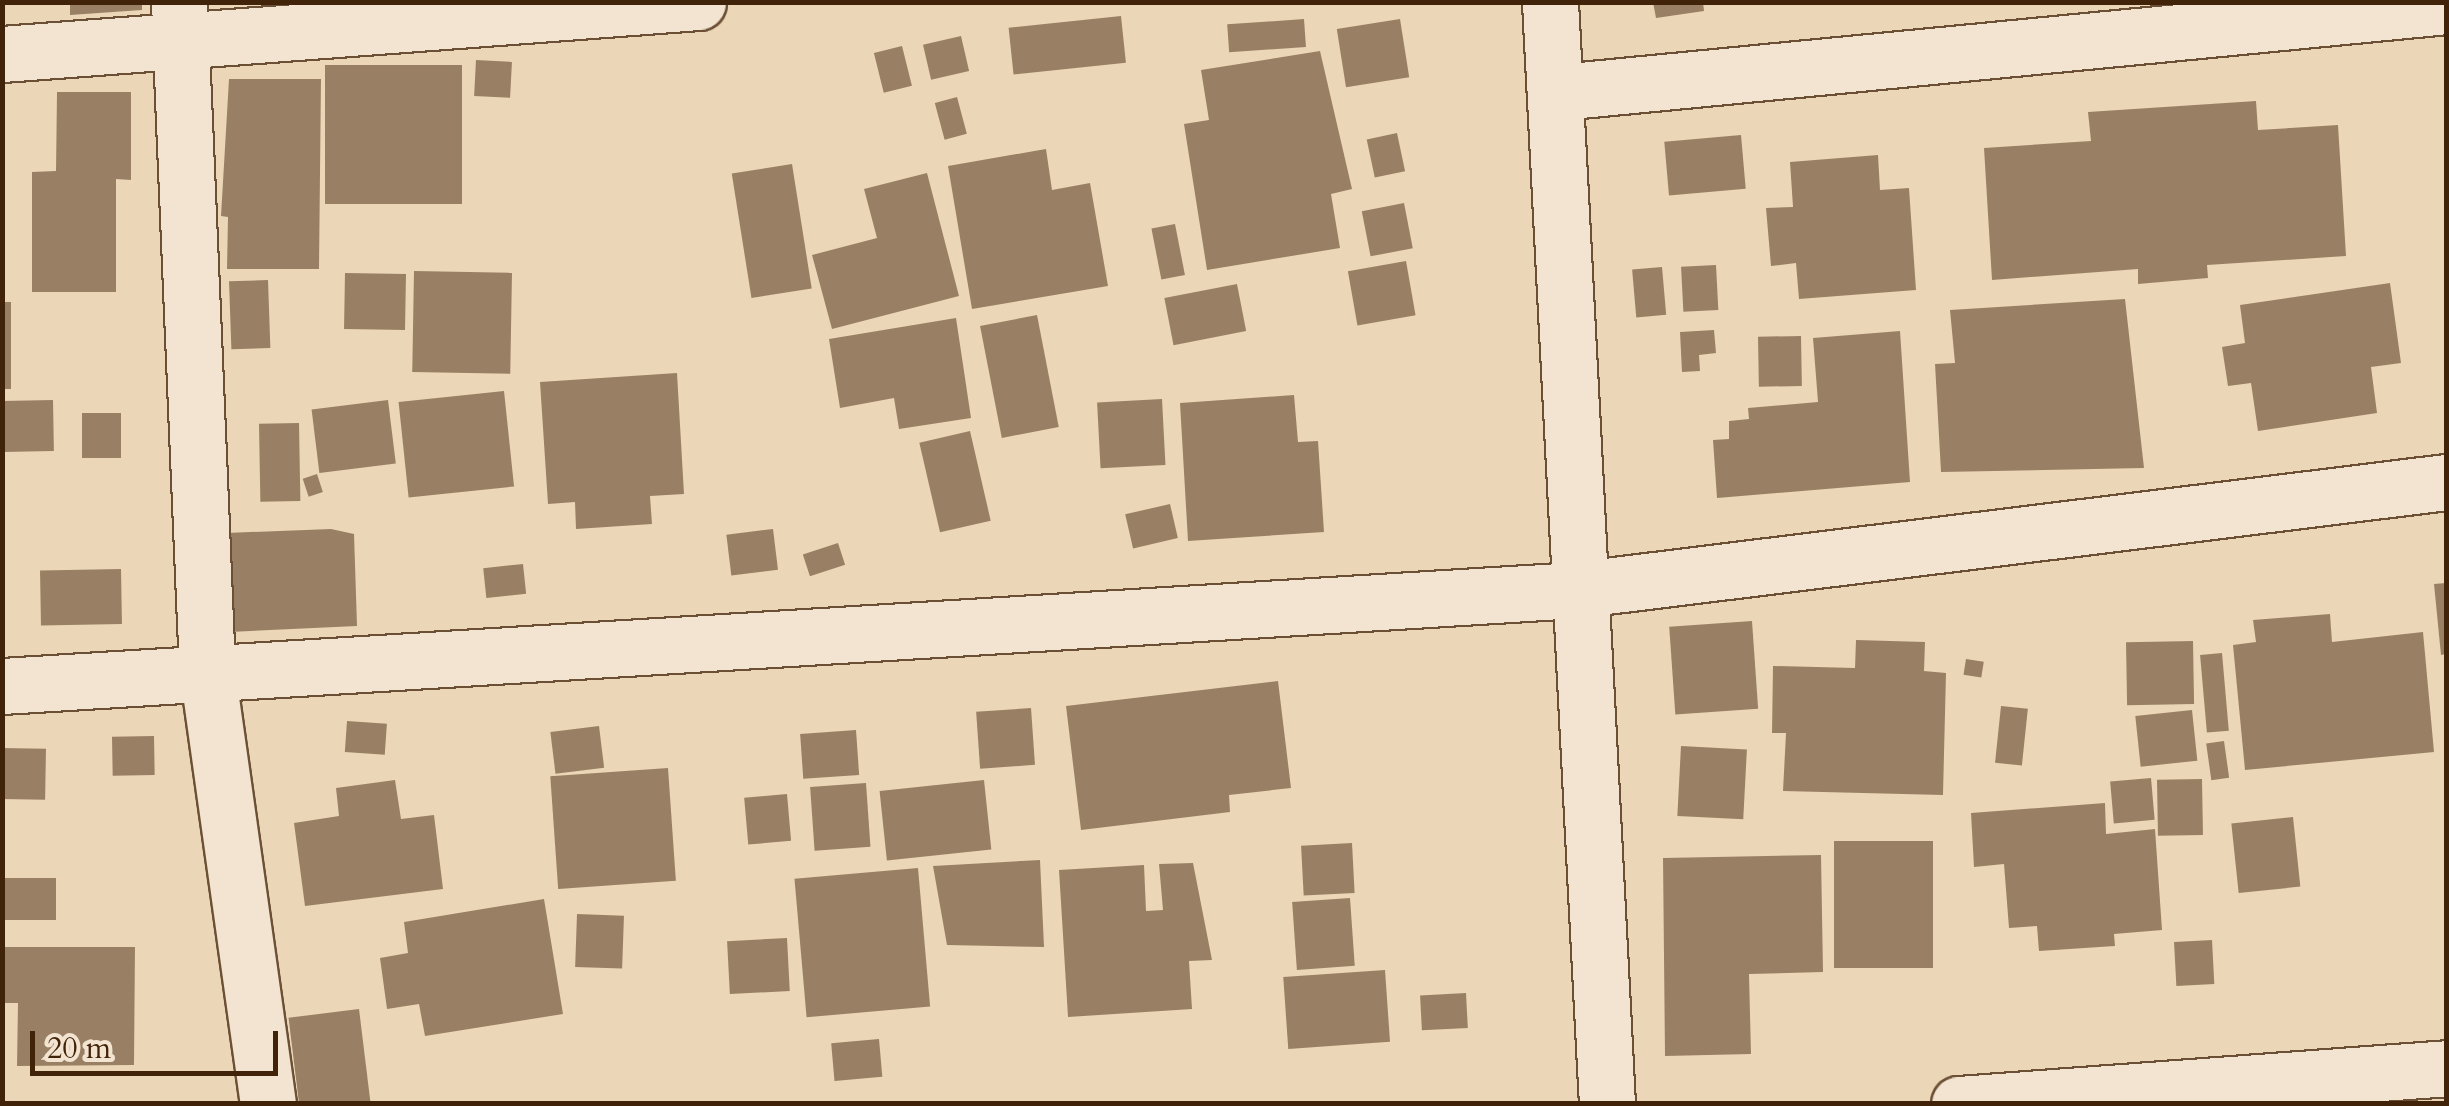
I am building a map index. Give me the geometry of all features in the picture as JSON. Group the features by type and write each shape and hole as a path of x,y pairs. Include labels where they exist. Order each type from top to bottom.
{"street":[{"path":"2,54 180,20 698,2"},
{"path":"1550,2 1560,92 1574,590 1607,1104"},
{"path":"1560,92 2446,6"},
{"path":"180,20 207,670 268,1104"},
{"path":"2,686 207,670 1574,590 2446,482"},
{"path":"1960,1104 2446,1068"}],"building":[{"path":"70,2 142,2 142,10 70,15"},
{"path":"1653,2 1703,2 1704,11 1656,18"},
{"path":"1121,16 1126,63 1014,75 1009,28"},
{"path":"1304,19 1306,47 1229,52 1227,24"},
{"path":"1400,19 1409,77 1346,87 1337,29"},
{"path":"961,36 969,71 931,80 923,45"},
{"path":"902,46 912,86 884,93 874,53"},
{"path":"1320,51 1352,189 1331,194 1340,248 1207,270 1184,124 1209,120 1201,70"},
{"path":"476,60 512,62 510,98 474,96"},
{"path":"325,65 462,65 462,204 325,204"},
{"path":"229,79 321,79 319,269 227,269 228,217 221,216"},
{"path":"57,92 131,92 131,180 116,179 116,292 32,292 32,172 56,171"},
{"path":"957,97 967,134 945,140 935,103"},
{"path":"2256,101 2258,130 2338,125 2346,256 2207,265 2208,278 2138,284 2138,269 1992,280 1984,148 2091,141 2088,112"},
{"path":"1397,133 1405,171 1375,178 1367,139"},
{"path":"1741,135 1746,189 1669,196 1664,142"},
{"path":"1046,149 1052,190 1090,183 1108,286 972,309 948,166"},
{"path":"1878,155 1880,190 1909,188 1916,290 1799,299 1796,263 1771,266 1766,208 1793,207 1790,162"},
{"path":"792,164 812,288 751,298 732,174"},
{"path":"927,173 959,296 832,329 812,255 877,238 864,189"},
{"path":"1404,203 1413,248 1371,256 1362,211"},
{"path":"1175,224 1185,275 1161,280 1151,229"},
{"path":"1406,261 1416,315 1357,325 1348,271"},
{"path":"1716,265 1718,310 1683,312 1681,267"},
{"path":"1662,267 1666,315 1636,317 1632,270"},
{"path":"414,271 512,273 510,374 412,372"},
{"path":"345,273 406,274 405,330 344,329"},
{"path":"268,280 270,348 231,349 229,281"},
{"path":"2390,283 2401,363 2371,367 2377,413 2258,431 2251,383 2228,386 2222,347 2245,343 2240,305"},
{"path":"1237,284 1246,331 1174,345 1164,298"},
{"path":"2125,299 2144,468 1941,472 1935,364 1955,363 1950,310"},
{"path":"2,302 11,302 11,389 2,389"},
{"path":"1037,315 1059,427 1002,438 980,326"},
{"path":"956,318 971,418 899,429 894,398 840,408 829,339"},
{"path":"1714,330 1716,353 1699,355 1700,371 1682,372 1680,332"},
{"path":"1900,331 1910,482 1717,498 1713,440 1729,439 1729,421 1749,419 1748,408 1818,402 1813,338"},
{"path":"1801,336 1802,386 1759,387 1758,337"},
{"path":"677,373 684,494 650,496 652,524 576,529 575,502 548,504 540,382"},
{"path":"504,391 514,486 409,498 399,402"},
{"path":"1294,395 1298,442 1318,441 1324,532 1188,541 1180,403"},
{"path":"1162,399 1165,465 1101,468 1097,402"},
{"path":"53,400 54,451 3,452 2,401"},
{"path":"388,400 396,464 319,473 312,409"},
{"path":"82,413 121,413 121,458 82,458"},
{"path":"299,423 300,501 260,502 259,424"},
{"path":"970,431 991,521 940,532 919,443"},
{"path":"317,474 323,492 309,497 303,479"},
{"path":"1170,504 1178,538 1133,548 1125,514"},
{"path":"331,529 354,534 357,626 229,632 226,533"},
{"path":"773,529 778,570 731,575 726,535"},
{"path":"838,543 845,565 810,576 803,554"},
{"path":"523,564 526,594 486,598 483,568"},
{"path":"121,569 122,624 41,625 40,570"},
{"path":"2446,583 2446,654 2441,655 2434,584"},
{"path":"2330,614 2332,642 2423,632 2434,752 2245,770 2233,645 2256,642 2253,620"},
{"path":"1752,621 1758,709 1675,715 1669,627"},
{"path":"1856,640 1925,642 1924,671 1946,673 1943,795 1783,791 1786,733 1772,733 1773,666 1855,668"},
{"path":"2193,641 2194,704 2127,705 2126,642"},
{"path":"2222,653 2229,731 2207,733 2200,655"},
{"path":"1966,659 1984,662 1981,678 1963,675"},
{"path":"1278,681 1291,788 1229,795 1230,812 1081,830 1066,706"},
{"path":"2001,706 2028,709 2022,766 1995,763"},
{"path":"1031,708 1035,765 980,769 976,712"},
{"path":"2192,710 2197,761 2141,767 2135,716"},
{"path":"347,721 387,724 385,755 345,752"},
{"path":"599,726 604,768 555,774 550,732"},
{"path":"856,730 859,775 803,779 800,734"},
{"path":"154,736 155,775 113,776 112,737"},
{"path":"2224,741 2229,778 2211,780 2206,744"},
{"path":"1681,746 1747,749 1743,819 1677,816"},
{"path":"2,748 46,749 45,800 2,799"},
{"path":"668,768 676,881 558,889 550,776"},
{"path":"2151,778 2155,820 2114,823 2110,782"},
{"path":"2202,779 2203,835 2158,836 2157,780"},
{"path":"395,780 401,819 434,815 443,889 305,906 294,823 339,816 336,788"},
{"path":"984,780 991,850 887,861 880,791"},
{"path":"866,783 870,847 815,851 810,787"},
{"path":"787,794 791,841 748,845 744,798"},
{"path":"2105,803 2106,834 2155,829 2162,930 2114,934 2115,946 2039,951 2037,926 2009,928 2004,864 1974,867 1971,813"},
{"path":"2293,817 2300,887 2239,893 2231,823"},
{"path":"1834,841 1933,841 1933,968 1834,968"},
{"path":"1352,843 1355,893 1304,896 1301,846"},
{"path":"1821,855 1823,972 1749,974 1751,1054 1665,1056 1663,858"},
{"path":"1040,860 1044,947 947,945 933,866"},
{"path":"1193,863 1212,960 1189,961 1192,1009 1068,1017 1059,870 1144,865 1146,911 1163,910 1159,864"},
{"path":"918,868 930,1006 807,1017 794,879"},
{"path":"2,878 56,878 56,920 2,920"},
{"path":"1350,898 1355,966 1297,970 1292,902"},
{"path":"544,899 563,1014 425,1036 419,1004 387,1009 380,958 408,953 404,922"},
{"path":"577,914 624,916 622,969 575,967"},
{"path":"787,938 790,991 730,994 727,941"},
{"path":"2212,940 2214,984 2176,986 2174,942"},
{"path":"4,947 135,947 134,1065 17,1066 18,1003 4,1003"},
{"path":"1385,970 1390,1042 1288,1049 1283,977"},
{"path":"1466,993 1468,1028 1422,1030 1420,995"},
{"path":"359,1009 371,1104 299,1104 289,1018"},
{"path":"879,1039 882,1077 834,1081 831,1043"}]}
